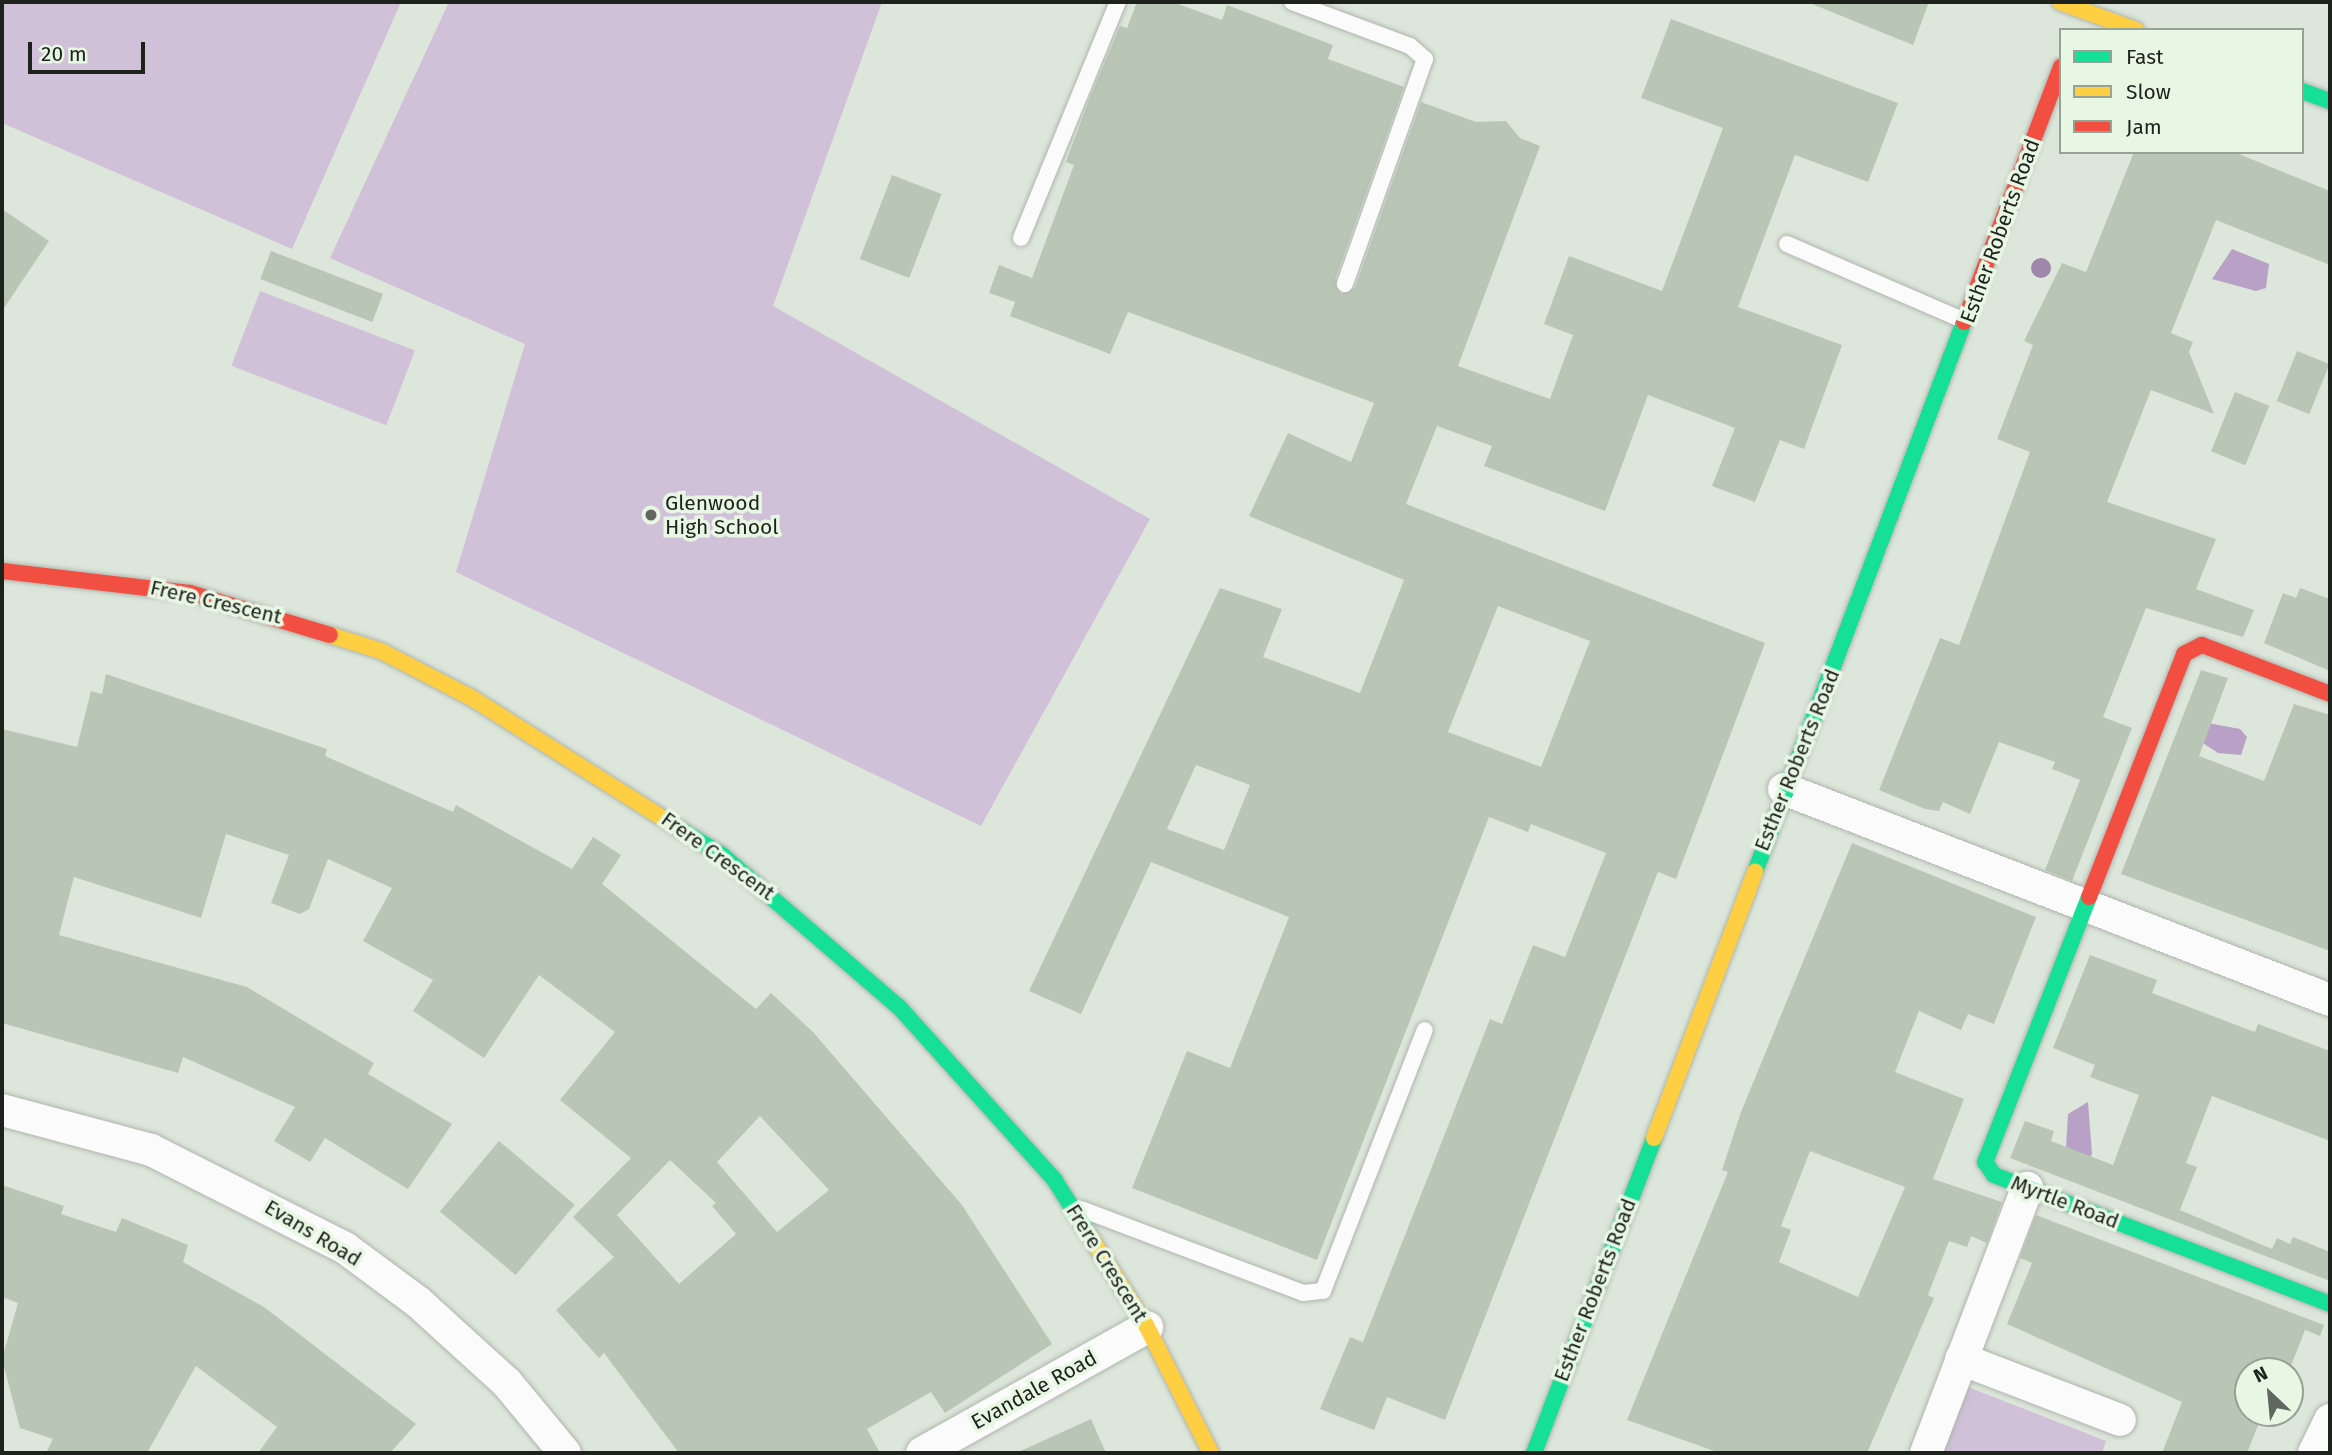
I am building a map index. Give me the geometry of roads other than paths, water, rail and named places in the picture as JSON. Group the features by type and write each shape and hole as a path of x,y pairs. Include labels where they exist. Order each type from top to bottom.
{"street":[{"path":"2076,11 2130,28"},
{"name":"Esther Roberts Road","path":"1534,1453 1784,789 1967,322 2059,72"},
{"path":"2304,92 2330,101"},
{"name":"Frere Crescent","path":"2,571 26,571 190,593 287,618 380,651 496,713 722,855 805,921 989,1103 1072,1206 1147,1327 1211,1453"},
{"path":"2,593 26,571"},
{"name":"Myrtle Road","path":"2330,694 2202,645 2190,647 1986,1155 1989,1171 2027,1188 2330,1304"},
{"path":"1784,789 2330,1000"},
{"name":"Evans Road","path":"2,1110 151,1150 345,1248 418,1302 507,1383 565,1453"},
{"path":"1926,1453 2027,1188"},
{"name":"Evandale Road","path":"922,1453 1147,1327"},
{"path":"1961,1359 2120,1420"},
{"path":"2314,1453 2330,1420"}],"lane":[{"path":"1021,238 1118,2"},
{"path":"1292,2 1410,46 1425,59 1345,284"},
{"path":"1787,244 1967,322"},
{"path":"1072,1206 1303,1293 1323,1292 1425,1030"}],"place":[{"name":"Glenwood High School","path":"651,515"}]}
